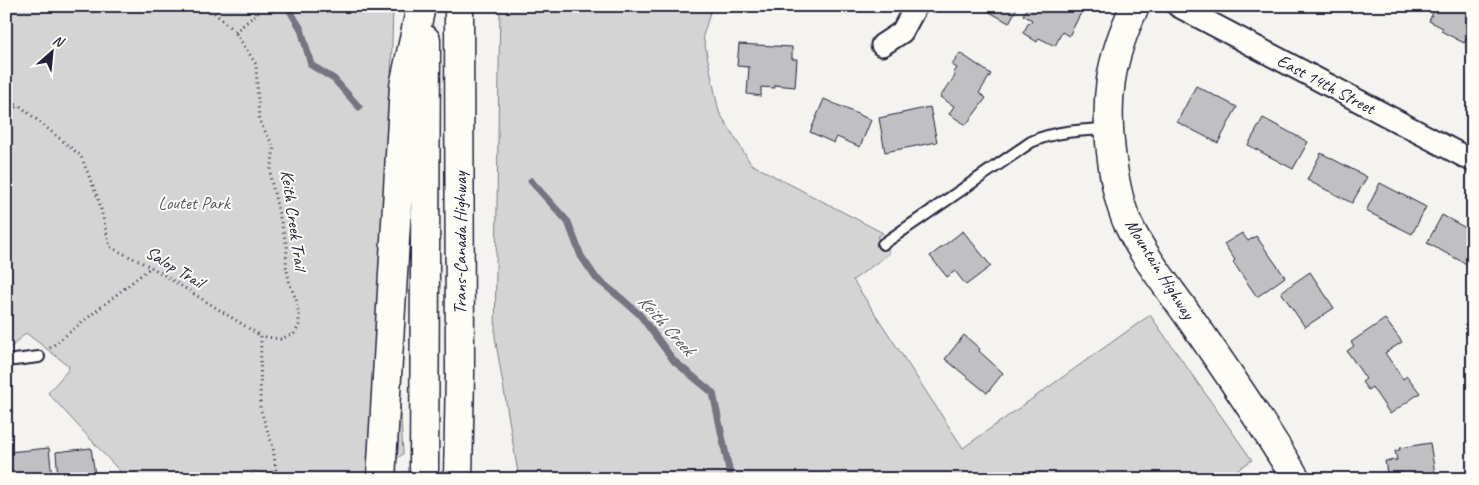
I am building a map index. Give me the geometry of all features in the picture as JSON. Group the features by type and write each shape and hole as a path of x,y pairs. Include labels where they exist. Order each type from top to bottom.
{"main road":[{"path":"382,479 404,86 421,6"},
{"name":"Trans-Canada Highway","path":"424,479 426,6"},
{"name":"Trans-Canada Highway","path":"458,479 460,373 460,6"},
{"name":"Mountain Highway","path":"1135,6 1116,50 1110,77 1108,129 1116,188 1129,226 1152,264 1248,401 1296,479"}],"street":[{"path":"882,45 902,32 916,6"},
{"name":"East 14th Street","path":"1178,6 1473,162"}],"lane":[{"path":"883,244 1031,142 1055,134 1108,129"},
{"path":"6,361 38,357"}],"path":[{"name":"Keith Creek Trail","path":"207,6 235,32 256,64 259,120 274,148 270,176 287,247 286,266 299,314 299,326 294,334 280,339 262,336"},
{"path":"235,32 266,6"},
{"name":"Salop Trail","path":"6,102 20,106 81,156 99,201 110,247 151,267 262,336"},
{"path":"6,110 20,106"},
{"path":"38,357 151,267"},
{"path":"262,336 260,408 273,447 277,479"}],"green space":[{"name":"Loutet Park","path":"6,6 393,6 388,184 403,454 382,470 382,479 298,479 253,471 253,479 127,479 48,393 68,370 69,366 26,333 6,352"},
{"path":"500,6 712,6 703,36 719,112 751,164 883,233 877,237 890,253 853,280 963,448 1150,315 1252,460 1224,479 519,479 495,337"}],"building":[{"path":"979,6 1018,6 1009,23"},
{"path":"1028,6 1077,6 1083,9 1069,36 1062,32 1055,46 1039,38 1037,42 1023,33 1032,20 1023,15"},
{"path":"1436,6 1469,6 1473,8 1473,28 1464,43 1441,31 1443,28 1429,21"},
{"path":"739,44 792,47 792,59 797,59 795,87 775,85 775,88 761,87 761,96 747,94 749,67 737,66"},
{"path":"960,53 991,74 979,93 986,98 966,125 949,114 954,106 940,97 955,76 953,74 957,68 952,65"},
{"path":"1196,86 1237,107 1218,143 1177,122"},
{"path":"824,99 871,120 860,147 837,137 834,143 810,132"},
{"path":"930,107 937,142 885,152 879,118"},
{"path":"1263,118 1308,142 1293,169 1248,145"},
{"path":"1321,153 1367,177 1352,203 1307,180"},
{"path":"1380,183 1426,207 1412,234 1366,211"},
{"path":"1442,215 1473,232 1472,267 1427,243"},
{"path":"963,231 991,266 966,285 955,271 947,277 930,256"},
{"path":"1242,233 1248,241 1256,236 1285,277 1257,297 1233,262 1235,260 1224,244"},
{"path":"1310,272 1334,308 1305,327 1281,292"},
{"path":"1385,319 1402,342 1385,353 1403,379 1407,376 1420,393 1390,414 1372,387 1368,390 1362,382 1366,379 1347,351 1354,346 1351,342"},
{"path":"964,335 1003,373 987,393 945,359"},
{"path":"1430,443 1436,479 1388,479 1385,461 1397,460 1395,451 1400,450 1399,448"},
{"path":"49,448 52,478 12,479 9,452"},
{"path":"91,448 95,475 58,479 56,452"}],"waterway":[{"name":"Keith Creek","path":"287,6 301,29 311,65 334,79 359,107"},
{"name":"Keith Creek","path":"531,181 568,222 581,256 596,278 640,315 674,361 713,393 731,479"}]}
